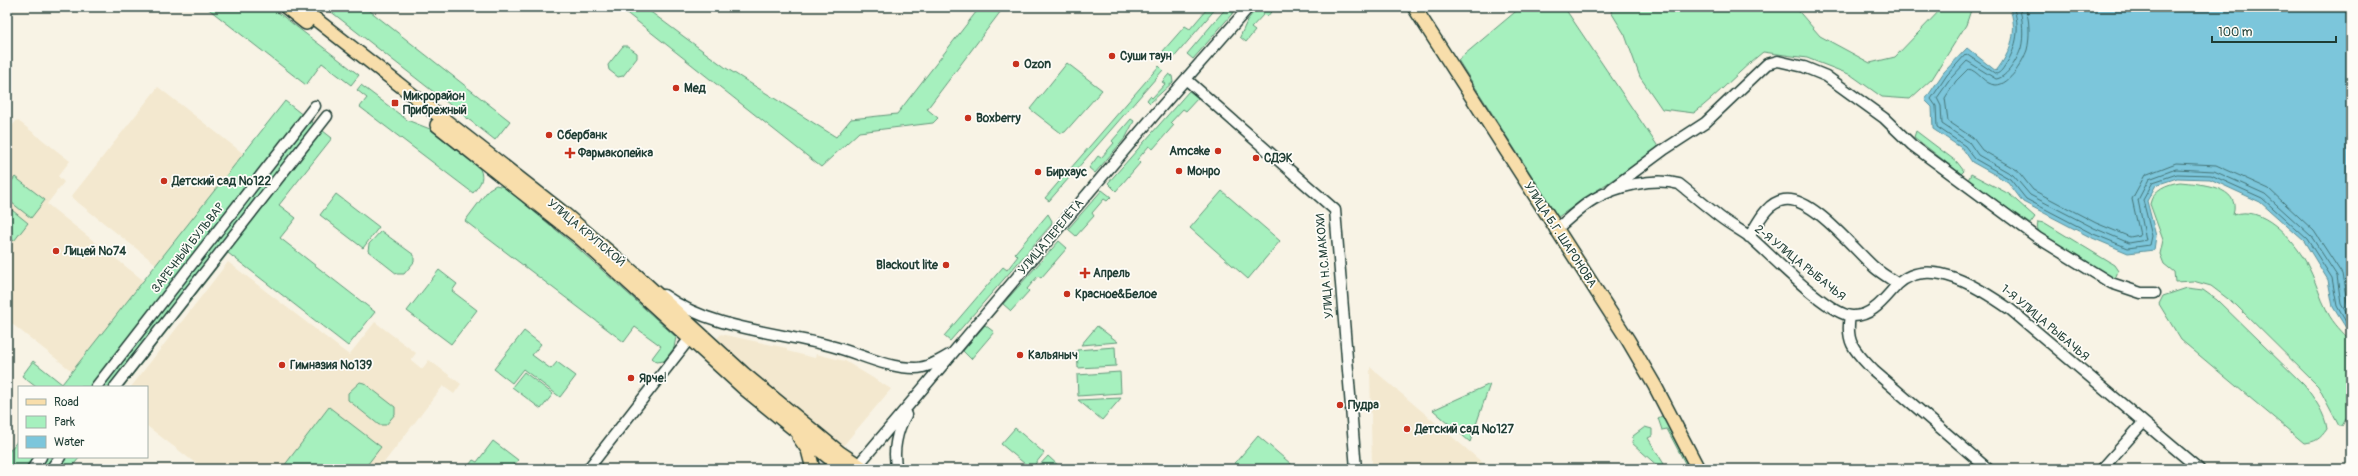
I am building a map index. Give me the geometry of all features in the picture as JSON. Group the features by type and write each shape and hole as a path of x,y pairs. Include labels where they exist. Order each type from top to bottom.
{"main road":[{"name":"УЛИЦА КРУПСКОЙ","path":"286,7 580,238 746,390 843,469"},
{"name":"УЛИЦА КРУПСКОЙ","path":"300,7 561,211 636,275 744,374 859,468"},
{"name":"УЛИЦА Б.Г. ШАРОНОВА","path":"1414,7 1555,230 1644,366 1698,469"},
{"path":"792,428 808,450 813,469"}],"street":[{"name":"УЛИЦА ПЕРЕЛЁТА","path":"859,468 954,352 1156,113 1187,80 1249,7"},
{"path":"1555,230 1592,200 1604,194 1665,149 1705,123 1767,64 1778,61 1804,66 1826,76 1884,118 1912,145 2038,238 2111,283 2141,294 2154,293"},
{"name":"УЛИЦА Н.С.МАКОХИ","path":"1187,80 1335,210 1356,469"},
{"name":"ЗАРЕЧНЫЙ БУЛЬВАР","path":"97,386 315,106"},
{"path":"116,386 327,116"},
{"name":"2-Я УЛИЦА РЫБАЧЬЯ","path":"1604,194 1658,181 1668,181 1680,184 1749,237 1794,278 1836,311 1850,316 1848,329 1849,341 1858,354 1874,371 1988,469"},
{"path":"1749,237 1767,210 1784,200 1795,200 1820,215 1876,269 1898,284"},
{"name":"1-Я УЛИЦА РЫБАЧЬЯ","path":"1850,316 1865,315 1898,284 1909,277 1936,273 1955,278 1987,293 2011,310 2199,469"},
{"path":"636,275 668,298 710,318 831,346 885,364 918,368 937,362 954,352"},
{"path":"588,469 690,338"},
{"path":"897,469 895,451 898,434 915,400"},
{"path":"2102,469 2143,423"},
{"path":"32,469 40,458"},
{"path":"51,469 59,458"}],"shaded area":[{"name":"Детский сад №122","path":"158,87 258,165 171,276 71,197"},
{"name":"Лицей №74","path":"17,120 70,161 58,176 64,182 47,204 158,292 87,383 7,320 7,132"},
{"name":"Гимназия №139","path":"228,262 349,355 375,322 416,353 411,360 422,369 429,360 461,384 454,394 443,386 379,469 203,469 148,427 148,386 132,386"},
{"path":"721,334 787,348 787,351 815,358 816,354 845,361 891,389 842,447 716,340"},
{"name":"Детский сад №127","path":"1370,367 1490,469 1372,469"}],"green space":[{"path":"206,7 271,7 359,75 351,85 322,63 306,85"},
{"path":"325,7 365,7 510,121 495,140"},
{"path":"619,7 644,7 726,68 836,137 851,119 897,114 980,7 1004,7 927,109 938,118 933,123 859,132 821,167"},
{"path":"1205,7 1217,7 1171,61 1164,55 1163,51 1185,26 1190,29 1207,9"},
{"path":"1227,7 1238,7 1193,59 1187,54"},
{"path":"1258,7 1275,7 1267,17 1264,14 1251,28 1255,31 1246,42 1240,37 1248,19"},
{"path":"1521,7 1564,7 1659,148 1558,217 1458,60"},
{"path":"1613,7 1795,7 1820,36 1870,63 1895,57 1943,7 1972,7 1966,25 1932,79 1910,99 1882,97 1851,75 1807,58 1763,52 1694,113 1662,109 1640,77 1625,35 1611,12"},
{"path":"623,46 627,46 637,53 637,58 623,76 618,77 609,70 608,65"},
{"path":"1067,63 1102,90 1065,132 1061,133 1030,109"},
{"path":"1159,66 1163,70 1049,201 1045,198"},
{"path":"1169,74 1172,76 1173,82 1150,103 1147,100 1150,96 1152,98 1165,84 1162,82"},
{"path":"361,85 407,120 430,129 480,169 482,179 473,193 360,107 367,98 357,90"},
{"path":"1189,91 1198,98 1186,111 1183,109 1171,122 1174,125 1153,149 1149,146 1137,160 1140,163 1116,191 1108,183"},
{"path":"285,101 332,138 279,205 296,218 280,238 375,312 348,346 228,253 124,386 35,386 22,376 33,361 62,384"},
{"path":"1131,119 1134,121 1126,137 1095,173 1089,168 1098,156 1101,158 1114,143 1112,141"},
{"path":"1916,131 1957,162 1964,171 1961,174 1914,137"},
{"path":"1971,174 2009,194 2035,217 2030,224 1968,180"},
{"path":"15,177 45,200 31,218 7,199 7,187"},
{"path":"2180,182 2217,188 2225,192 2231,198 2234,205 2233,215 2244,213 2255,214 2275,225 2293,243 2309,268 2330,317 2338,328 2351,341 2351,420 2346,419 2342,426 2339,426 2318,386 2236,305 2211,286 2193,281 2175,282 2174,272 2164,264 2160,254 2163,240 2150,204 2154,195 2161,188"},
{"path":"496,185 504,187 572,243 676,337 674,348 664,361 657,362 652,358 661,346 635,327 624,342 465,221 489,189"},
{"path":"1102,190 1111,197 1107,201 1104,199 1092,213 1094,216 1076,236 1068,229"},
{"path":"1222,191 1280,241 1248,279 1190,228"},
{"path":"336,194 379,227 363,248 320,215"},
{"path":"7,206 28,223 14,241 7,235"},
{"path":"1048,214 1052,221 1051,225 950,341 944,336 1003,267 1007,270 1018,256 1015,253"},
{"path":"2038,222 2045,223 2114,265 2118,271 2115,279 2087,266 2055,245 2039,232"},
{"path":"381,231 414,255 414,262 404,274 397,274 368,251 369,244"},
{"path":"1059,241 1067,248 1041,278 1038,276 1027,289 1029,291 1011,311 1003,304"},
{"path":"439,270 457,284 452,291 477,310 451,344 407,311"},
{"path":"2187,288 2203,290 2217,300 2304,385 2312,395 2326,423 2327,429 2320,438 2312,442 2304,443 2181,340 2159,304 2163,296"},
{"path":"985,325 994,332 971,359 963,351"},
{"path":"1097,326 1118,342 1081,345"},
{"path":"524,331 541,344 532,355 551,369 557,362 576,376 560,397 523,369 512,383 494,369"},
{"path":"1115,347 1116,366 1078,368 1077,350"},
{"path":"524,372 553,394 541,409 512,387"},
{"path":"1120,372 1121,393 1078,396 1077,375"},
{"path":"360,382 364,383 395,407 395,414 386,425 379,425 348,400 348,393"},
{"path":"1490,384 1470,442 1433,410"},
{"path":"1121,398 1102,420 1078,400"},
{"path":"329,407 381,447 364,469 287,469 284,466"},
{"path":"1664,415 1691,469 1684,469 1687,467 1667,429 1662,430 1658,418"},
{"path":"1645,427 1652,429 1652,436 1648,438 1667,469 1661,469 1632,443 1633,436"},
{"path":"1015,428 1044,453 1031,469 1001,444"},
{"path":"1258,436 1297,469 1230,469"},
{"path":"18,440 18,458 79,458 70,469 7,469 7,454"},
{"path":"493,441 518,460 511,469 466,469 473,460 477,462"},
{"path":"1048,456 1062,469 1036,469"}],"water":[{"path":"2009,7 2351,7 2351,336 2333,307 2328,280 2304,241 2260,202 2210,179 2177,178 2156,185 2147,201 2156,236 2154,250 2128,253 2090,237 2023,202 2008,182 1972,162 1963,149 1933,129 1932,107 1925,100 1944,72 1967,48 1996,71 2006,56 2012,40 2013,32 2012,16"}],"place":[{"name":"Суши таун","path":"1112,56"},
{"name":"Ozon","path":"1016,64"},
{"name":"Мед","path":"676,88"},
{"name":"Микрорайон Прибрежный","path":"395,103"},
{"name":"Boxberry","path":"968,118"},
{"name":"Сбербанк","path":"549,135"},
{"name":"Amcake","path":"1218,151"},
{"name":"Фармакопейка","path":"570,153"},
{"name":"СДЭК","path":"1256,158"},
{"name":"Монро","path":"1179,171"},
{"name":"Бирхаус","path":"1038,172"},
{"name":"Детский сад №122","path":"164,181"},
{"name":"Лицей №74","path":"56,251"},
{"name":"Blackout lite","path":"946,265"},
{"name":"Апрель","path":"1085,273"},
{"name":"Красное&Белое","path":"1067,294"},
{"name":"Кальяныч","path":"1020,355"},
{"name":"Гимназия №139","path":"282,365"},
{"name":"Ярче!","path":"631,378"},
{"name":"Пудра","path":"1340,405"},
{"name":"Детский сад №127","path":"1407,429"}]}
